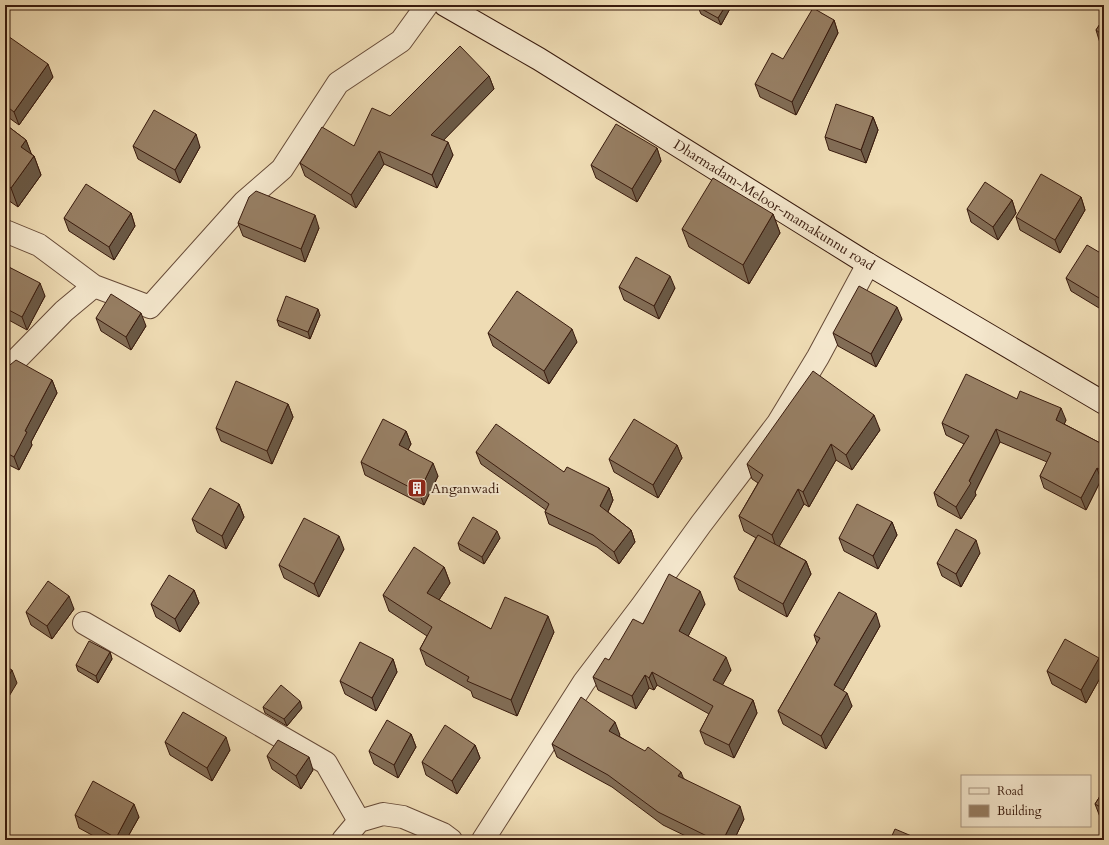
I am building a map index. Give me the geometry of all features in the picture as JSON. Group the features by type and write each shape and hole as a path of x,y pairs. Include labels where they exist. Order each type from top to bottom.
{"street":[{"path":"5,231 39,245 94,286 150,307 244,202 282,169 338,82 400,41 427,5"},
{"name":"Dharmadam-Meloor-mamakunnu road","path":"445,5 539,59 868,264 1104,403"},
{"path":"483,840 584,682 778,423 818,357 868,264"},
{"path":"5,371 64,311 94,286"},
{"path":"84,623 326,763 359,821"},
{"path":"343,840 359,821 383,814 402,817 443,834 451,840"}],"building":[{"path":"699,5 726,5 718,18 698,7"},
{"path":"813,8 834,20 792,102 755,84 772,53 783,59"},
{"path":"1104,18 1104,36 1096,30"},
{"path":"5,34 48,64 14,112 5,105"},
{"path":"460,46 489,76 431,135 448,142 432,175 379,151 351,195 300,163 322,127 354,146 372,108 390,116"},
{"path":"836,104 873,117 861,150 825,137"},
{"path":"154,110 196,134 175,170 133,146"},
{"path":"5,124 26,140 21,147 34,156 11,188 5,184"},
{"path":"616,124 657,148 632,189 591,165"},
{"path":"1041,174 1081,197 1055,240 1016,217"},
{"path":"713,178 773,214 743,265 682,229"},
{"path":"985,182 1012,200 993,227 967,209"},
{"path":"86,184 131,213 109,247 64,218"},
{"path":"256,191 315,215 301,249 238,223 249,197"},
{"path":"1087,245 1104,255 1104,301 1066,278"},
{"path":"636,257 670,276 654,306 619,287"},
{"path":"5,265 40,283 22,317 5,308"},
{"path":"859,286 897,307 871,354 833,333"},
{"path":"517,291 572,329 544,371 488,333"},
{"path":"111,294 141,313 126,337 96,318"},
{"path":"286,296 318,309 308,332 277,320"},
{"path":"16,360 52,380 25,431 27,432 14,457 5,452 5,369"},
{"path":"813,371 874,415 846,455 831,444 803,492 798,489 772,535 739,516 763,475 747,464"},
{"path":"966,374 1017,399 1020,391 1061,408 1056,420 1104,445 1104,472 1097,468 1081,498 1040,476 1051,453 996,429 969,481 971,483 956,507 934,493 969,436 942,423"},
{"path":"236,381 288,404 267,451 216,428"},
{"path":"383,419 406,431 399,445 433,463 419,492 361,462"},
{"path":"634,419 677,445 653,485 609,459"},
{"path":"496,424 564,472 567,467 609,488 600,506 631,530 614,552 593,535 545,512 549,504 476,452"},
{"path":"210,488 239,504 222,536 192,519"},
{"path":"857,504 892,522 873,556 839,538"},
{"path":"473,517 497,531 482,557 458,543"},
{"path":"304,518 339,536 314,584 279,565"},
{"path":"956,529 976,540 956,574 937,563"},
{"path":"758,535 806,561 783,604 734,577"},
{"path":"414,547 444,567 427,593 491,629 505,597 548,616 511,700 467,681 469,677 420,649 432,627 383,595"},
{"path":"669,574 700,591 679,631 726,657 713,680 753,700 729,745 700,731 713,706 652,672 649,678 645,675 632,696 593,677 605,658 609,660 633,619 643,624"},
{"path":"169,575 194,590 175,619 151,604"},
{"path":"48,581 69,596 47,626 26,612"},
{"path":"839,592 876,613 834,685 847,693 821,736 778,711 820,638 814,635"},
{"path":"1065,639 1099,658 1081,690 1047,671"},
{"path":"89,641 110,652 96,676 76,665"},
{"path":"360,642 393,659 372,698 340,681"},
{"path":"5,666 12,670 5,682"},
{"path":"281,685 300,701 284,719 263,707"},
{"path":"581,697 615,722 609,731 645,751 648,747 681,772 678,776 740,806 723,840 715,840 658,812 608,775 552,744"},
{"path":"183,712 226,737 207,768 165,742"},
{"path":"387,720 411,734 394,765 369,751"},
{"path":"445,725 475,745 452,781 422,762"},
{"path":"278,740 309,757 296,776 267,756"},
{"path":"93,781 134,804 116,838 75,815"},
{"path":"1104,790 1104,809 1095,804"},
{"path":"895,829 921,840 890,840"}],"place":[{"name":"Anganwadi","path":"417,488"}]}
